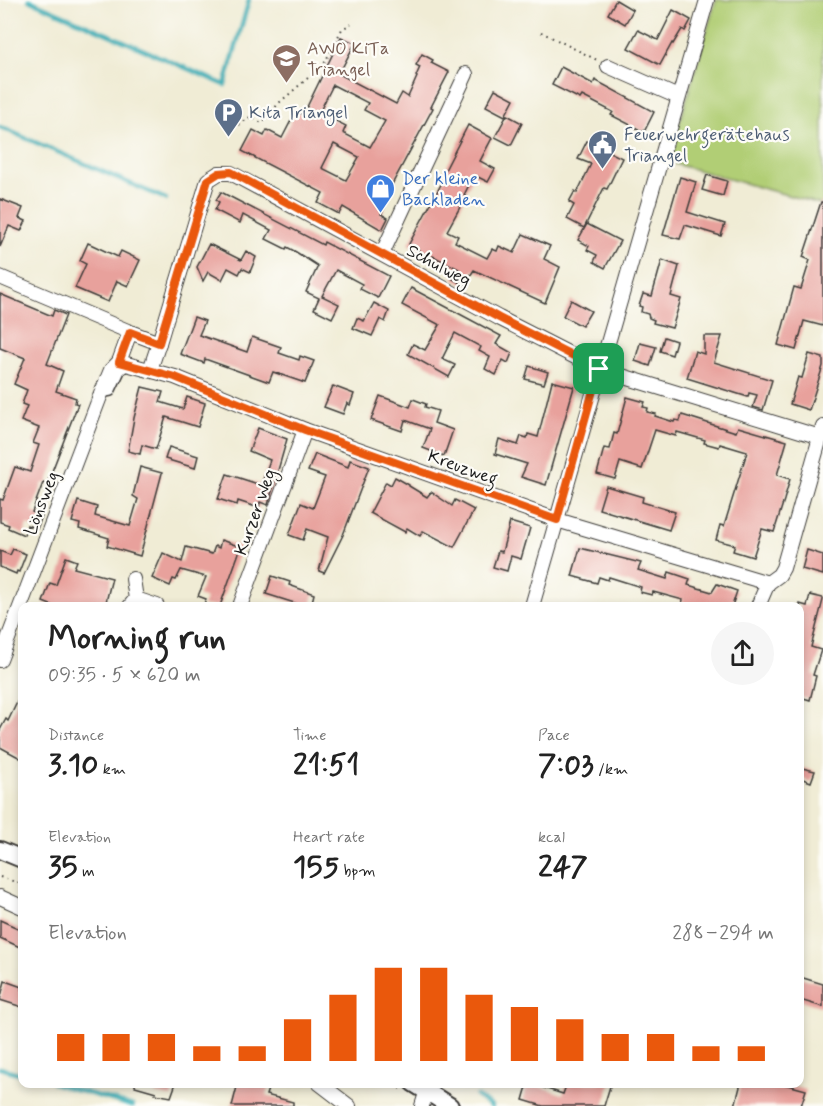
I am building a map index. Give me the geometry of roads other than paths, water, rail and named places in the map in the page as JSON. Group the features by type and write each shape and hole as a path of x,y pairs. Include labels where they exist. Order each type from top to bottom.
{"street":[{"path":"533,602 707,0"},
{"path":"608,66 678,98"},
{"path":"381,254 466,74"},
{"name":"Schulweg","path":"150,370 208,180 219,173 231,172 599,369 822,432"},
{"path":"0,277 159,343"},
{"name":"Lönsweg","path":"22,602 111,370 124,364 130,332"},
{"name":"Kreuzweg","path":"124,364 175,377 305,430 557,520 768,583"},
{"name":"Kurzer Weg","path":"241,602 305,430"},
{"path":"760,602 768,583 779,575 783,568 822,432"},
{"path":"133,579 133,602"},
{"name":"Lönsweg","path":"0,660 18,613"},
{"path":"0,850 18,858"},
{"path":"0,897 18,906"},
{"path":"326,1088 349,1106"},
{"path":"423,1091 450,1106"}],"waterway":[{"path":"29,0 225,85 249,0"},
{"path":"0,127 166,199"},
{"path":"0,1068 18,1073"},
{"path":"70,1088 133,1106"},
{"path":"476,1096 492,1106"}],"place":[{"name":"AWO KiTa Triangel","path":"286,84"},
{"name":"Kita Triangel","path":"228,138"},
{"name":"Feuerwehrgerätehaus Triangel","path":"603,170"},
{"name":"Der kleine Backladen","path":"381,214"}]}
